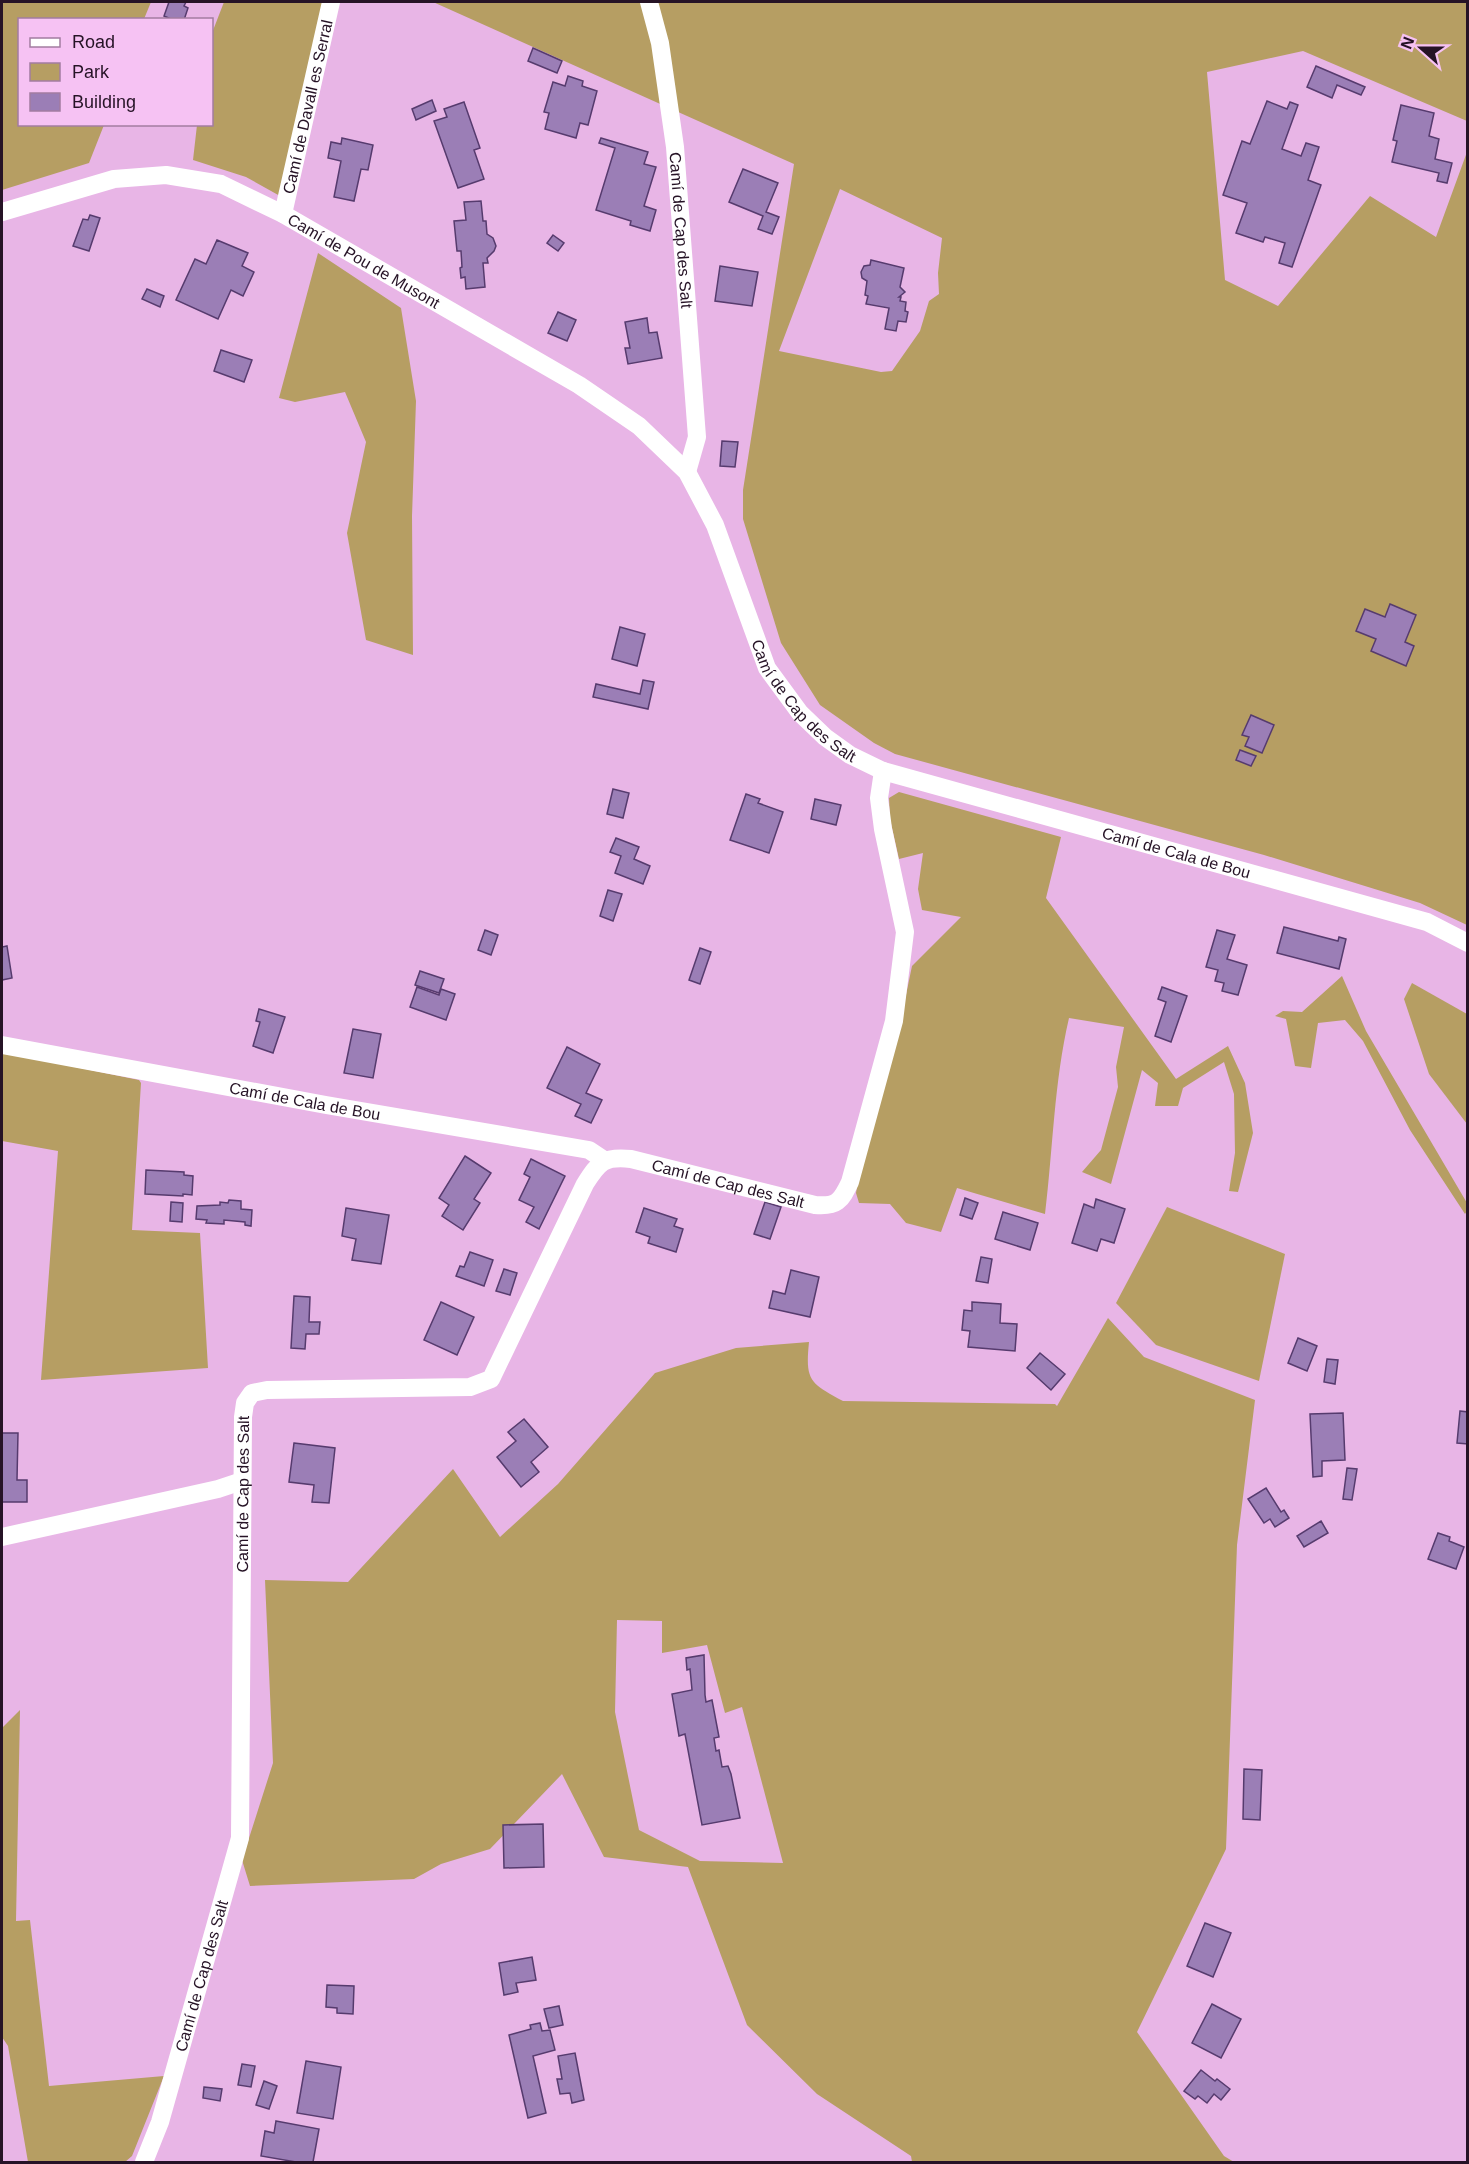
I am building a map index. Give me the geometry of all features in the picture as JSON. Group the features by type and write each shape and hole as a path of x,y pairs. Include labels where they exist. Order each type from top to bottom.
{"street":[{"name":"Camí de Davall es Serral","path":"283,214 332,2"},
{"name":"Camí de Cap des Salt","path":"144,2163 160,2122 240,1838 242,1481 245,1403 252,1393 267,1390 470,1387 491,1379 585,1184 604,1160 614,1157 631,1159 815,1205 829,1206 842,1198 850,1182 894,1021 905,932 883,829 879,798 883,771 850,755 825,737 800,712 767,668 715,525 687,472 697,437 675,147 660,43 649,2"},
{"name":"Camí de Pou de Musont","path":"2,212 114,179 166,175 221,184 283,214 579,385 639,426 687,472"},
{"name":"Camí de Cala de Bou","path":"883,771 1427,922 1467,943"},
{"name":"Camí de Cala de Bou","path":"2,1045 326,1105 589,1150 604,1160"},
{"path":"2,1537 218,1489 242,1481"}],"green space":[{"path":"2,2 151,2 144,18 18,18 18,126 104,126 89,163 2,190"},
{"path":"224,2 323,2 280,196 246,177 193,160 197,126 213,126 213,30"},
{"path":"433,2 1467,2 1467,121 1303,51 1207,72 1225,280 1278,306 1370,196 1436,237 1467,152 1467,925 1420,903 1264,855 895,754 874,743 820,705 781,643 743,519 743,490 794,164","holes":["840,189 942,238 938,273 939,294 929,301 920,331 892,371 881,372 779,351"]},
{"path":"318,253 401,308 416,401 412,516 413,655 366,640 347,533 366,442 345,392 295,402 279,398"},
{"path":"899,792 1061,837 1046,898 1176,1079 1228,1046 1245,1083 1253,1133 1238,1192 1229,1191 1235,1153 1234,1094 1224,1062 1183,1088 1178,1106 1155,1106 1158,1083 1142,1070 1111,1184 1082,1172 1101,1150 1118,1087 1116,1067 1124,1027 1069,1018 1057,1091 1045,1214 957,1188 941,1232 906,1223 890,1204 859,1203 856,1193 865,1140 901,1019 912,966 961,917 922,910 918,889 923,853 899,859 890,819 889,798"},
{"path":"1342,976 1366,1031 1467,1203 1465,1214 1410,1130 1363,1041 1345,1020 1318,1023 1311,1068 1295,1066 1286,1019 1275,1016 1283,1011 1302,1012"},
{"path":"1412,983 1467,1014 1467,1124 1429,1074 1404,999"},
{"path":"2,1052 139,1080 141,1083 132,1230 200,1233 208,1368 41,1380 58,1151 2,1141"},
{"path":"1167,1207 1285,1254 1259,1381 1156,1345 1116,1303"},
{"path":"1108,1318 1144,1357 1255,1400 1237,1545 1226,1849 1137,2032 1224,2156 1234,2162 912,2162 911,2156 817,2094 747,2025 688,1867 604,1857 562,1774 490,1849 441,1864 414,1879 250,1886 242,1860 273,1763 265,1580 348,1582 453,1469 500,1537 558,1484 655,1373 736,1348 809,1342 808,1365 812,1379 823,1390 843,1401 1055,1404 1057,1406","holes":["617,1620 662,1621 662,1653 707,1645 725,1713 742,1707 783,1863 700,1861 639,1830 615,1712"]},
{"path":"20,1710 16,1921 30,1920 49,2086 164,2076 132,2156 125,2162 28,2162 8,2046 2,2037 2,1728"}],"building":[{"path":"169,2 186,2 184,6 188,8 185,18 164,16"},
{"path":"533,48 562,61 557,73 528,61"},
{"path":"1316,66 1365,87 1361,95 1337,85 1332,98 1307,87"},
{"path":"568,76 583,81 582,86 597,91 588,125 580,123 576,138 545,129 549,113 544,112 553,82 565,86"},
{"path":"432,100 436,111 416,120 412,109"},
{"path":"1267,101 1287,109 1290,102 1298,105 1282,149 1301,156 1306,143 1319,147 1308,180 1321,185 1292,267 1279,263 1285,243 1265,237 1263,242 1236,233 1247,203 1223,195 1242,141 1250,144"},
{"path":"464,102 480,148 474,150 484,179 458,188 434,121 447,117 444,109"},
{"path":"1401,105 1434,113 1429,136 1439,139 1435,159 1452,163 1447,183 1437,181 1439,173 1392,162 1397,141 1393,140"},
{"path":"342,138 373,145 368,170 361,169 354,201 334,197 341,161 328,158 331,142 341,144"},
{"path":"601,138 648,152 644,164 656,167 644,206 656,210 650,231 630,225 631,221 596,210 615,148 599,143"},
{"path":"743,169 778,183 766,212 779,217 772,234 758,229 763,216 729,202"},
{"path":"481,201 487,234 493,238 496,246 487,258 488,263 483,263 485,287 466,289 465,277 461,278 461,251 457,251 454,221 466,220 464,202"},
{"path":"90,215 100,218 89,251 73,246 83,219 88,220"},
{"path":"553,235 564,243 558,251 547,243"},
{"path":"217,240 248,253 242,266 254,272 243,296 231,290 218,319 176,300 195,259 206,264"},
{"path":"871,260 904,268 900,287 905,292 899,297 901,297 900,301 906,302 905,311 908,312 906,322 898,321 896,331 885,329 889,308 866,304 867,281 862,278 861,272 864,266 870,265"},
{"path":"720,266 758,272 752,306 715,301"},
{"path":"147,289 164,296 160,307 142,299"},
{"path":"558,312 576,320 567,341 548,333"},
{"path":"647,318 649,333 657,332 662,358 628,364 625,348 630,348 625,322"},
{"path":"221,350 252,360 244,382 214,371"},
{"path":"722,441 738,442 735,467 720,466"},
{"path":"1390,604 1416,615 1405,642 1414,646 1406,666 1371,651 1376,639 1356,631 1365,609 1385,617"},
{"path":"620,627 645,634 637,666 612,659"},
{"path":"643,680 654,682 648,709 593,697 596,684 640,694"},
{"path":"1251,715 1274,725 1262,753 1245,746 1249,737 1242,735"},
{"path":"1240,750 1256,756 1251,766 1236,760"},
{"path":"613,789 629,793 623,818 607,814"},
{"path":"746,794 760,799 758,803 783,812 769,853 730,840"},
{"path":"815,799 841,805 836,825 811,819"},
{"path":"616,838 639,847 634,859 650,866 643,884 615,873 621,856 610,852"},
{"path":"608,890 622,894 613,921 600,916"},
{"path":"1284,927 1338,941 1339,937 1346,939 1339,969 1277,953"},
{"path":"485,930 498,935 491,955 478,950"},
{"path":"1217,930 1235,935 1227,959 1247,965 1238,995 1222,991 1224,983 1215,981 1218,970 1206,967"},
{"path":"7,946 12,978 2,980 2,947"},
{"path":"700,948 711,952 700,984 689,980"},
{"path":"420,971 444,979 439,993 415,985"},
{"path":"417,987 439,995 441,989 455,994 446,1020 410,1007"},
{"path":"1162,987 1187,996 1171,1042 1155,1036 1166,1002 1158,999"},
{"path":"259,1009 285,1017 273,1053 253,1046 260,1022 256,1021"},
{"path":"353,1029 381,1034 373,1078 344,1073"},
{"path":"567,1047 600,1064 586,1093 602,1100 591,1123 575,1116 581,1104 547,1088"},
{"path":"465,1156 491,1173 474,1199 480,1203 463,1230 442,1216 449,1205 439,1198"},
{"path":"531,1159 565,1176 539,1229 526,1222 534,1207 519,1200 530,1177 524,1174"},
{"path":"146,1170 184,1172 184,1175 193,1176 192,1195 145,1194"},
{"path":"965,1198 978,1203 972,1219 960,1215"},
{"path":"1096,1199 1125,1209 1114,1243 1101,1239 1097,1251 1072,1243 1084,1204 1094,1208"},
{"path":"229,1200 241,1201 241,1209 252,1210 251,1226 245,1225 245,1222 224,1220 224,1224 206,1223 207,1220 196,1219 197,1206 220,1205 220,1202 228,1203"},
{"path":"171,1202 183,1203 182,1222 170,1221"},
{"path":"765,1202 781,1207 770,1239 754,1234"},
{"path":"346,1208 389,1215 381,1264 352,1260 356,1239 342,1236"},
{"path":"644,1208 677,1219 674,1226 683,1229 676,1252 648,1243 650,1237 636,1232"},
{"path":"1003,1212 1038,1223 1030,1250 995,1239"},
{"path":"470,1252 493,1260 484,1286 456,1276 460,1266 464,1267"},
{"path":"981,1257 992,1259 988,1283 976,1281"},
{"path":"504,1269 517,1273 510,1295 496,1291"},
{"path":"791,1270 819,1277 810,1317 769,1308 773,1291 785,1294"},
{"path":"294,1296 310,1297 309,1322 320,1322 319,1334 306,1334 305,1349 291,1348"},
{"path":"441,1302 474,1317 457,1355 424,1340"},
{"path":"972,1302 1001,1304 1000,1323 1017,1324 1015,1351 968,1347 970,1331 962,1330 964,1310 972,1311"},
{"path":"1298,1338 1317,1346 1307,1371 1288,1363"},
{"path":"1040,1353 1065,1374 1051,1390 1027,1368"},
{"path":"1327,1359 1338,1360 1335,1384 1324,1382"},
{"path":"1460,1411 1468,1412 1468,1444 1457,1443"},
{"path":"1343,1413 1345,1460 1322,1461 1322,1476 1313,1477 1310,1414"},
{"path":"524,1419 548,1447 531,1462 539,1472 521,1487 497,1457 516,1441 508,1432"},
{"path":"2,1433 18,1433 17,1480 27,1480 27,1502 2,1502"},
{"path":"294,1443 335,1448 329,1503 312,1502 314,1485 289,1482"},
{"path":"1347,1468 1357,1469 1352,1500 1343,1499"},
{"path":"1266,1488 1281,1512 1284,1510 1289,1518 1275,1527 1270,1519 1264,1523 1248,1499"},
{"path":"1321,1521 1328,1533 1304,1547 1297,1536"},
{"path":"1438,1533 1450,1537 1449,1541 1464,1547 1456,1569 1428,1559"},
{"path":"704,1655 706,1702 712,1700 719,1737 714,1738 716,1751 719,1750 722,1767 728,1766 731,1774 740,1818 702,1825 685,1734 679,1736 672,1694 692,1690 690,1669 687,1670 686,1658"},
{"path":"1244,1769 1262,1770 1260,1820 1243,1819"},
{"path":"543,1824 544,1867 504,1868 503,1825"},
{"path":"1205,1923 1231,1933 1213,1977 1187,1966"},
{"path":"532,1957 536,1980 516,1983 518,1992 504,1995 499,1963"},
{"path":"327,1985 354,1986 353,2014 337,2013 337,2008 326,2007"},
{"path":"1212,2004 1241,2019 1221,2058 1192,2043"},
{"path":"559,2006 563,2025 549,2028 544,2009"},
{"path":"540,2023 542,2031 550,2030 555,2050 533,2056 546,2113 528,2118 509,2035 531,2029 530,2025"},
{"path":"575,2053 584,2100 572,2103 570,2093 560,2094 557,2079 562,2079 558,2056"},
{"path":"306,2061 341,2067 333,2119 297,2113"},
{"path":"242,2064 255,2066 251,2087 238,2085"},
{"path":"1201,2070 1230,2089 1221,2100 1214,2094 1207,2103 1198,2096 1195,2099 1184,2091"},
{"path":"264,2081 277,2086 269,2109 256,2105"},
{"path":"204,2087 222,2089 220,2101 203,2098"},
{"path":"276,2121 319,2129 313,2162 296,2162 261,2156 265,2131 274,2133"}]}
